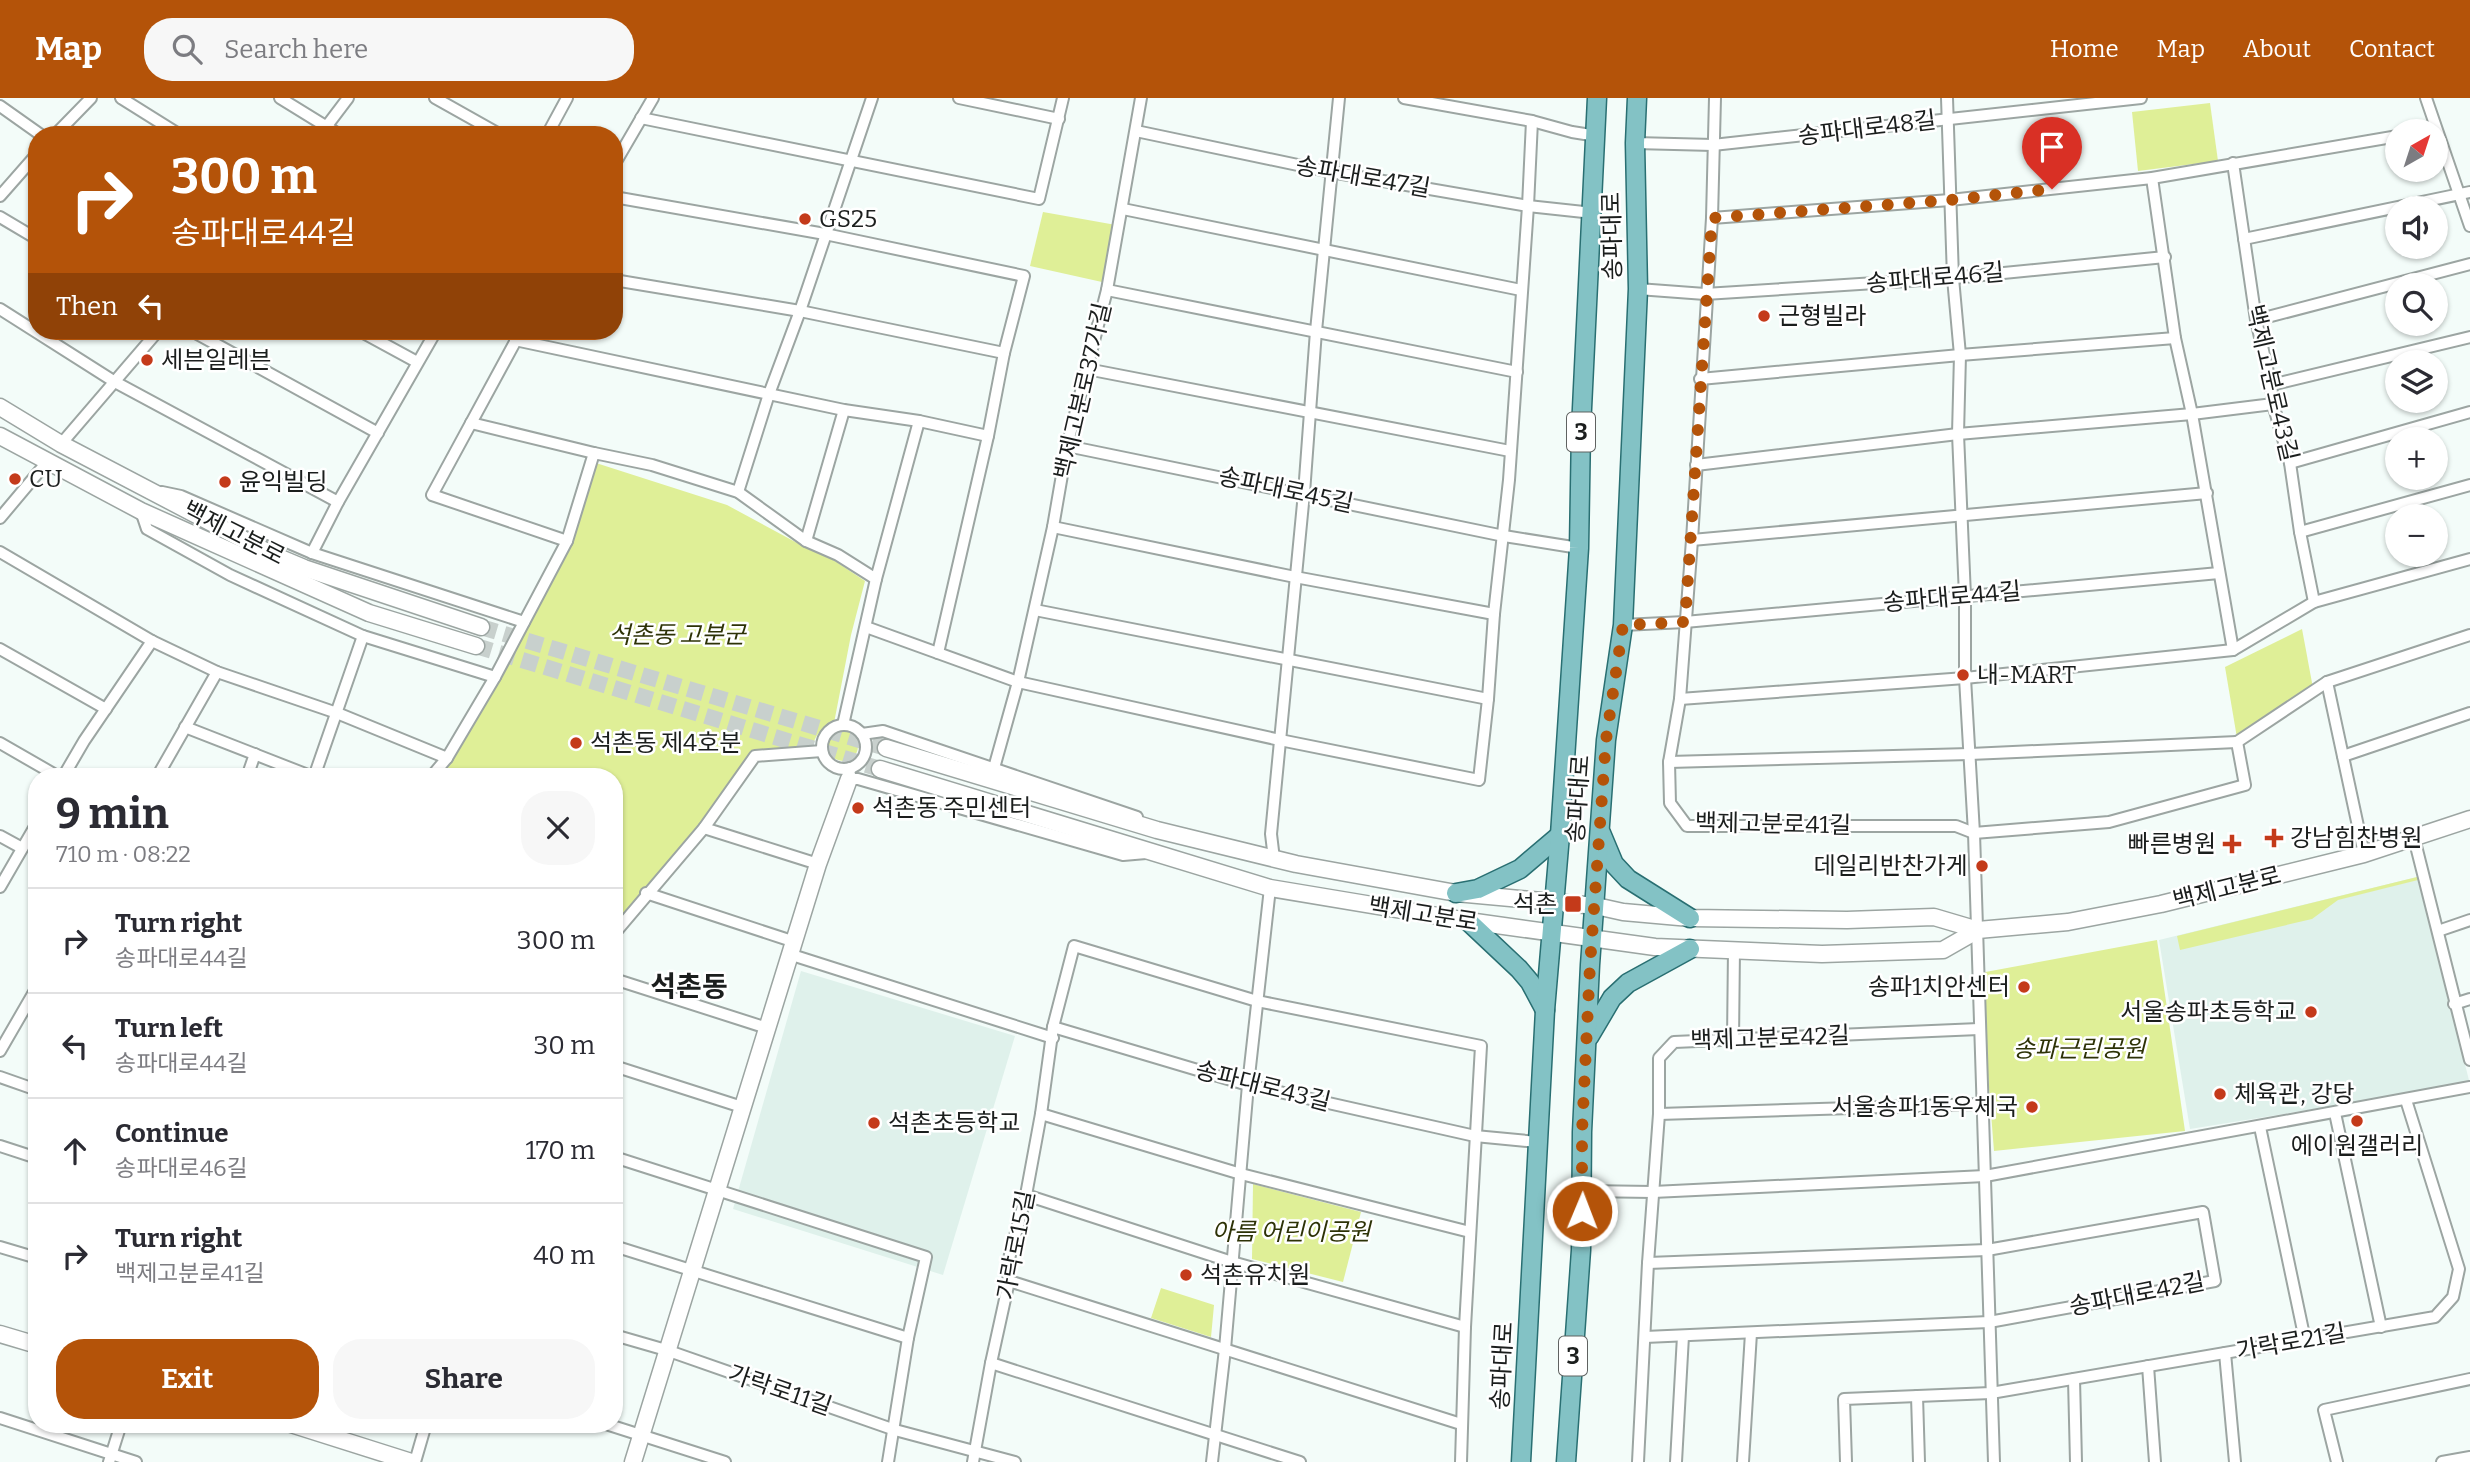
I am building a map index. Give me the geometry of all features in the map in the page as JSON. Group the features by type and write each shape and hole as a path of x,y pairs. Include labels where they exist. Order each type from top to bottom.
{"main road":[{"name":"송파대로","path":"1521,1462 1545,1010 1560,835 1579,548 1581,429 1597,98"},
{"name":"송파대로","path":"1566,1462 1581,1250 1582,1132 1606,740 1623,625 1638,289 1635,143 1637,98"},
{"name":"백제고분로","path":"0,407 61,444 273,555 304,568 481,627"},
{"name":"백제고분로","path":"0,436 141,511 369,613 476,646"},
{"name":"백제고분로","path":"886,748 1157,830 1274,859 1456,893 1596,906 1623,912 1690,919 1847,920 1934,917 1978,930 2068,922 2122,912 2364,854 2470,819"},
{"name":"백제고분로","path":"880,769 1270,888 1468,921 1690,949 1822,954 1942,950 1978,930"},
{"path":"633,1462 818,864 849,774"},
{"path":"1600,830 1615,864 1628,879 1690,919"},
{"path":"1456,893 1478,889 1520,869 1560,835"},
{"path":"1468,921 1519,969 1530,982 1545,1010"},
{"path":"1588,1040 1612,998 1628,982 1690,949"},
{"path":"0,1334 28,1342"},
{"path":"320,1433 413,1462"}],"street":[{"path":"64,126 90,98"},
{"path":"121,98 166,126"},
{"path":"280,98 316,126"},
{"path":"327,126 348,98"},
{"path":"435,98 485,126"},
{"path":"552,126 567,98"},
{"path":"623,149 653,98"},
{"path":"737,492 872,98"},
{"path":"959,98 1059,119"},
{"path":"641,118 1040,199 1063,98"},
{"name":"백제고분로37가길","path":"994,768 1035,610 1067,446 1107,290 1141,98"},
{"path":"1274,859 1271,834 1339,98"},
{"path":"1404,98 1532,121 1597,136"},
{"path":"1716,98 1712,218 1681,699 1669,762 1970,754 2237,742 2327,682 2470,635"},
{"path":"1947,98 1953,278 1960,355 1958,433 1965,596 1965,678 1978,930 1994,1462"},
{"name":"송파대로48길","path":"1635,143 1713,145 2141,98"},
{"path":"2426,98 2430,119"},
{"path":"0,106 28,126"},
{"path":"866,627 1017,682 1280,740 1479,780 1504,536 1532,121"},
{"name":"송파대로47길","path":"1136,131 1331,172 1528,206 1593,213"},
{"path":"1712,218 1950,200 2152,177 2385,138"},
{"path":"2448,162 2464,193 2470,226"},
{"name":"백제고분로43길","path":"2233,163 2256,320 2273,404 2290,463 2314,602"},
{"path":"0,195 28,165"},
{"path":"2152,177 2175,338 2207,492 2233,650"},
{"path":"2244,239 2464,193"},
{"path":"623,199 825,234 1024,276 1004,353 988,436 937,653"},
{"path":"1123,209 1521,290"},
{"path":"0,217 28,234"},
{"name":"송파대로46길","path":"1638,289 1705,294 1953,278 2165,257"},
{"path":"2256,320 2470,264"},
{"path":"623,282 800,311 1004,353"},
{"path":"1107,290 1517,372"},
{"path":"0,309 28,327"},
{"path":"2271,385 2470,337"},
{"path":"1700,379 2175,338"},
{"path":"49,340 115,382 338,502"},
{"path":"61,444 150,340"},
{"path":"208,340 378,433"},
{"path":"377,340 417,362"},
{"path":"312,553 430,340"},
{"path":"516,340 432,495 567,541"},
{"path":"535,340 844,410 919,421 988,436"},
{"path":"1087,369 1510,451"},
{"path":"1696,465 1958,433 2192,414 2273,404"},
{"path":"806,541 844,410"},
{"path":"2290,463 2470,412"},
{"path":"843,725 876,579 919,421"},
{"path":"471,424 652,465 737,492 806,541 838,555 876,579"},
{"name":"송파대로45길","path":"1067,446 1504,536 1579,548"},
{"path":"438,768 495,677 567,541 594,453"},
{"path":"0,518 47,462"},
{"path":"2300,532 2470,485"},
{"path":"153,491 181,495 312,553 524,622"},
{"path":"1692,540 2207,492"},
{"path":"141,511 146,529 230,575 363,636 495,677"},
{"path":"1053,527 1295,577 1494,614"},
{"path":"0,552 152,641 217,672 337,713 446,758"},
{"path":"1681,699 1965,678 2233,650 2314,602 2470,559"},
{"name":"송파대로44길","path":"1623,625 1685,622 2219,573"},
{"path":"1035,610 1488,699"},
{"path":"316,768 363,636"},
{"path":"67,768 152,641"},
{"path":"0,649 106,709"},
{"path":"162,768 217,672"},
{"path":"2327,682 2364,854"},
{"path":"2343,756 2470,713"},
{"path":"849,774 865,754 865,740 862,734 843,725 829,731 822,744 822,751 830,764 858,779 1123,855 1152,852"},
{"path":"186,727 290,768"},
{"path":"862,734 883,731 1135,816 1157,830"},
{"name":"백제고분로41길","path":"1669,762 1670,803 1687,826 1956,826 1974,833 2109,822 2245,785 2237,742"},
{"path":"0,743 45,768"},
{"path":"623,922 704,828 755,756 822,751"},
{"path":"250,768 255,754"},
{"path":"704,828 818,864"},
{"path":"0,836 22,848"},
{"path":"0,887 28,838"},
{"path":"2414,838 2470,1060"},
{"path":"1212,1462 1270,888"},
{"path":"646,893 793,949"},
{"path":"2438,931 2470,920"},
{"name":"가락로15길","path":"973,1462 1009,1281 1007,1266 1026,1195 1053,1032 1074,946 1257,1000"},
{"name":"송파대로43길","path":"793,949 1053,1032 1248,1085 1475,1136 1538,1142"},
{"path":"1733,1040 1734,950"},
{"path":"623,982 767,1028"},
{"path":"2454,1003 2470,999"},
{"path":"1257,1000 1481,1046 1465,1327 1461,1462"},
{"path":"0,1051 28,1003"},
{"path":"24,1010 28,1011"},
{"name":"백제고분로42길","path":"1638,1462 1659,1114 1659,1058 1674,1042 1979,1030"},
{"path":"623,1069 742,1107"},
{"path":"0,1077 28,1087"},
{"path":"1583,1191 1653,1192 1985,1176 2470,1087"},
{"name":"가락로21길","path":"1846,1462 1844,1399 1992,1393 2435,1317 2453,1297 2459,1269 2406,1100"},
{"path":"1659,1114 1983,1104"},
{"path":"2335,1113 2381,1327"},
{"path":"1041,1114 1241,1174 1470,1232"},
{"path":"2260,1126 2305,1340"},
{"path":"0,1146 28,1155"},
{"path":"623,1160 926,1257 908,1338 888,1462"},
{"path":"1026,1195 1232,1262 1465,1327"},
{"name":"송파대로42길","path":"1645,1337 1989,1322 2216,1281 2203,1212 1987,1250 1648,1263"},
{"path":"0,1247 28,1255"},
{"path":"623,1249 908,1338"},
{"path":"1009,1281 1461,1424"},
{"path":"1743,1462 1751,1333"},
{"path":"1676,1462 1683,1336"},
{"name":"가락로11길","path":"623,1338 895,1430 1015,1462"},
{"path":"2225,1353 2235,1462"},
{"path":"991,1363 1300,1462"},
{"path":"2148,1366 2155,1462"},
{"path":"2074,1379 2076,1462"},
{"path":"2337,1462 2324,1409 2470,1379"},
{"path":"1917,1396 1919,1462"},
{"path":"0,1418 28,1428"},
{"path":"623,1429 725,1462"},
{"path":"42,1433 111,1458 136,1462"},
{"path":"111,1458 118,1433"},
{"path":"413,1462 423,1433"},
{"path":"2442,1462 2470,1457"}],"shaded area":[{"name":"서울송파초등학교","path":"2417,877 2470,1084 2190,1129 2159,940"},
{"name":"석촌초등학교","path":"801,971 1015,1036 943,1275 733,1209"}],"green space":[{"path":"2210,103 2218,161 2138,171 2132,112"},
{"path":"1043,212 1116,225 1102,282 1030,266"},
{"name":"석촌동 고분군","path":"596,463 727,505 835,561 865,581 851,635 834,723 819,733 812,749 754,751 704,828 623,923 623,768 441,768 569,545"},
{"path":"2302,629 2313,688 2237,738 2225,667"},
{"path":"843,731 849,732 857,740 857,752 849,760 843,761 837,760 829,752 828,746 829,740 837,732"},
{"path":"2417,877 2418,880 2338,900 2312,919 2180,950 2177,936"},
{"name":"송파근린공원","path":"2157,940 2185,1131 1994,1151 1980,973"},
{"name":"아름 어린이공원","path":"1253,1184 1361,1212 1343,1282 1252,1259"},
{"path":"1161,1288 1214,1305 1211,1337 1151,1318"}],"tunnel":[{"path":"481,627 886,748"},
{"path":"476,646 880,769"}],"place":[{"name":"GS25","path":"805,219"},
{"name":"근형빌라","path":"1764,316"},
{"name":"세븐일레븐","path":"147,360"},
{"name":"CU","path":"15,479"},
{"name":"윤익빌딩","path":"225,482"},
{"name":"내-MART","path":"1963,675"},
{"name":"석촌동 제4호분","path":"576,743"},
{"name":"석촌동 주민센터","path":"858,808"},
{"name":"강남힘찬병원","path":"2274,838"},
{"name":"빠른병원","path":"2232,844"},
{"name":"데일리반찬가게","path":"1982,866"},
{"name":"석촌","path":"1573,904"},
{"name":"송파1치안센터","path":"2024,987"},
{"name":"서울송파초등학교","path":"2311,1012"},
{"name":"체육관, 강당","path":"2220,1094"},
{"name":"서울송파1동우체국","path":"2032,1107"},
{"name":"에이원갤러리","path":"2357,1121"},
{"name":"석촌초등학교","path":"874,1123"},
{"name":"석촌유치원","path":"1186,1275"}],"district":[{"name":"석촌동","path":"689,986"}],"route":[{"path":"1582,1211 1582,1132 1590,965 1606,740 1623,625 1685,622 1712,218 1950,200 2052,189"}]}
